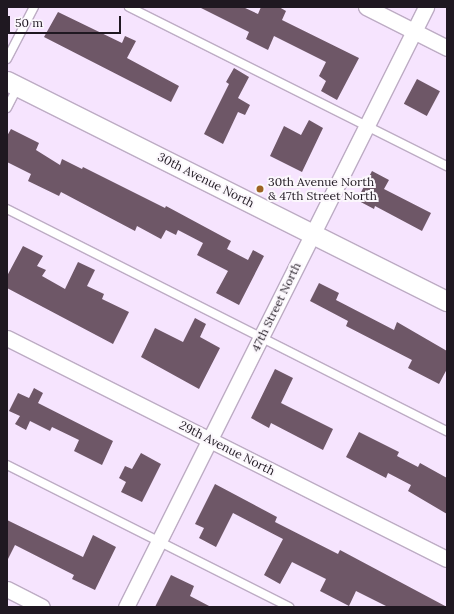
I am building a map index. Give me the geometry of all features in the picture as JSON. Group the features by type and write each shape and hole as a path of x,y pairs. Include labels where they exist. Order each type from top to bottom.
{"street":[{"path":"366,7 447,48"},
{"name":"47th Street North","path":"126,607 211,440 312,233 426,7"},
{"name":"30th Avenue North","path":"12,84 447,301"},
{"name":"29th Avenue North","path":"7,338 447,559"},
{"path":"7,589 42,607"}],"lane":[{"path":"7,59 34,7"},
{"path":"129,7 447,166"},
{"path":"7,108 12,84"},
{"path":"7,209 447,431"},
{"path":"7,465 290,607"}],"building":[{"path":"199,7 243,7 258,14 261,7 279,7 286,11 282,20 359,58 337,100 321,91 326,81 319,76 326,62 274,36 268,50 246,39 249,32"},
{"path":"58,12 122,43 125,36 136,41 127,58 179,86 171,102 44,37"},
{"path":"234,68 249,77 238,98 250,105 245,115 238,112 223,144 204,134 229,84 226,82"},
{"path":"417,79 440,91 427,116 404,104"},
{"path":"309,120 323,128 302,172 270,156 284,126 301,135"},
{"path":"11,129 39,143 36,150 60,165 62,159 82,169 83,167 165,208 166,206 231,241 227,249 248,260 253,250 264,256 239,305 216,293 228,271 197,255 203,243 178,230 176,235 166,230 161,239 137,226 135,231 61,192 59,196 28,181 31,174 7,162 7,136"},
{"path":"372,171 389,180 384,189 431,213 422,231 375,206 374,209 357,200"},
{"path":"23,246 43,256 37,266 46,270 42,276 65,289 78,262 95,270 87,286 104,294 102,299 129,312 113,344 7,288 7,276"},
{"path":"319,283 339,293 336,300 394,330 397,322 447,351 447,369 439,384 408,368 412,360 346,326 348,321 310,301"},
{"path":"195,318 206,324 200,337 220,348 199,389 141,357 155,328 183,342"},
{"path":"275,369 293,378 281,403 333,429 323,450 271,423 269,428 251,418"},
{"path":"34,388 43,393 38,403 113,441 102,465 74,451 79,440 52,427 50,431 30,421 26,430 15,424 20,416 9,411 18,393 29,398"},
{"path":"359,432 399,452 397,456 418,467 420,463 447,478 447,514 408,491 411,485 388,473 386,478 346,457"},
{"path":"141,453 161,464 142,502 121,492 126,482 119,478 125,466 132,469"},
{"path":"215,484 277,517 275,522 338,554 340,550 447,607 388,607 356,591 349,606 320,591 326,579 292,562 280,584 264,575 283,539 233,513 216,547 199,538 204,528 195,524"},
{"path":"7,520 83,557 93,535 116,547 95,590 72,579 74,575 15,545 7,561"},
{"path":"171,575 194,586 190,596 211,607 155,607"}],"place":[{"name":"30th Avenue North & 47th Street North","path":"260,189"}]}
